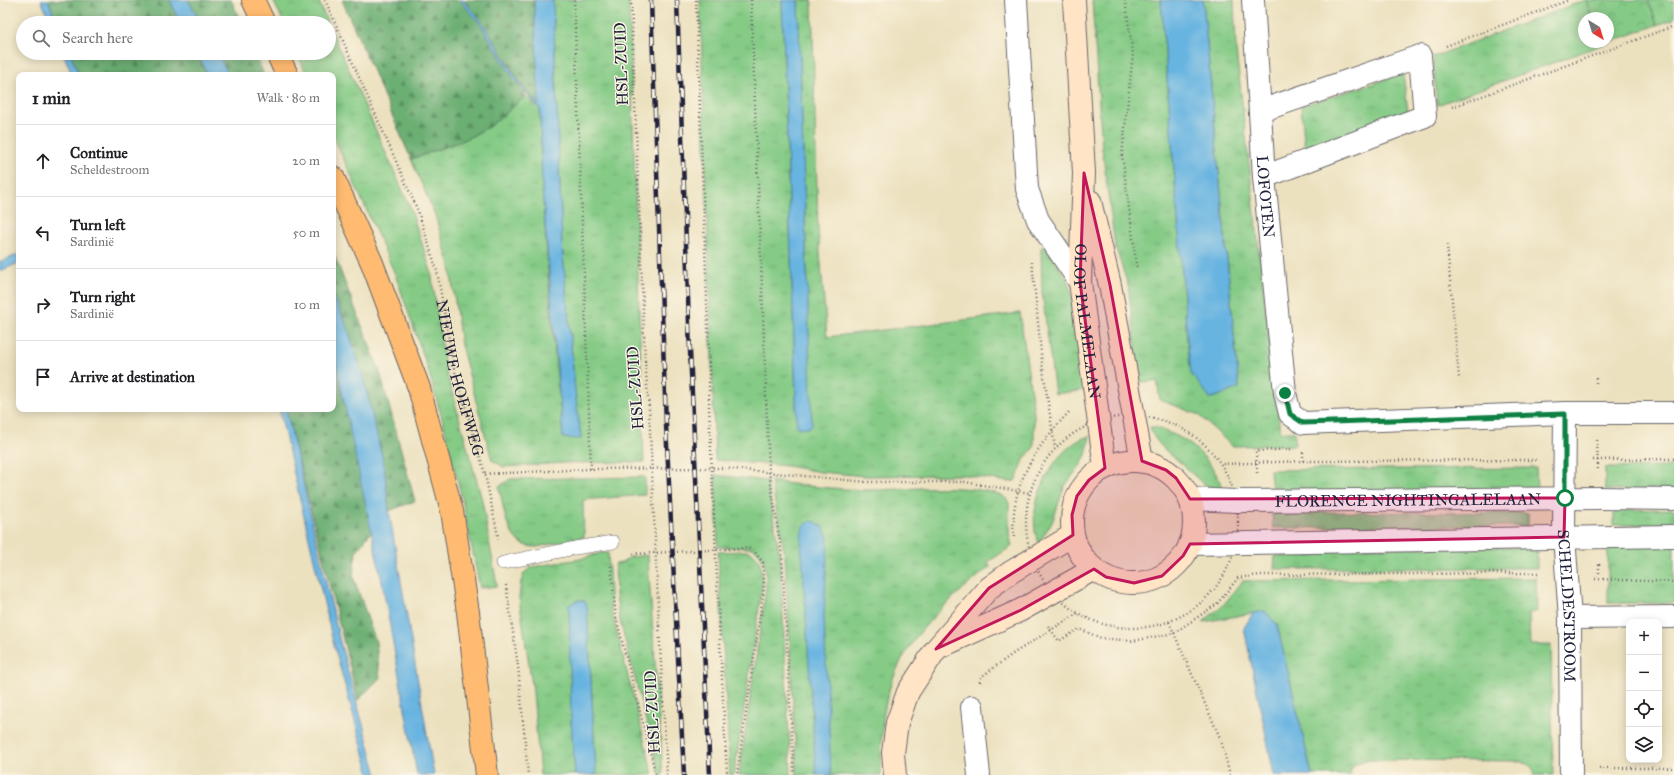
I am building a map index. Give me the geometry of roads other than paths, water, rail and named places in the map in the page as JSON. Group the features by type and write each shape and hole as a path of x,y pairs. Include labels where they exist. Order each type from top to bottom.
{"main road":[{"path":"253,0 261,16"},
{"path":"280,60 286,72"},
{"path":"336,184 372,263 419,388 452,511 468,612 487,775"}],"street":[{"path":"1016,0 1027,189 1038,220 1080,282"},
{"name":"OLOF PALMELAAN","path":"1074,0 1084,174 1080,282 1100,420 1105,468"},
{"name":"LOFOTEN","path":"1253,0 1264,177 1285,393 1290,414 1303,423 1565,414 1674,412"},
{"path":"1260,111 1420,56 1425,116 1264,177"},
{"name":"OLOF PALMELAAN","path":"1084,174 1110,284 1145,414 1142,461"},
{"name":"SCHELDESTROOM","path":"1565,414 1566,460 1564,538 1570,618 1571,772"},
{"path":"1142,461 1166,470 1180,483 1190,499 1194,529 1190,544 1183,556 1162,576 1148,581 1134,583 1120,582 1106,577 1094,569 1077,548 1073,535 1072,515 1077,496 1089,480 1105,468 1116,463 1142,461"},
{"name":"FLORENCE NIGHTINGALELAAN","path":"1190,499 1237,501 1565,498 1674,499"},
{"path":"895,775 893,753 897,723 908,692 936,649 989,588 1073,535"},
{"path":"1190,544 1237,542 1674,536"},
{"path":"936,649 1021,610 1094,569"},
{"path":"1570,618 1674,617"},
{"path":"972,707 979,775"}],"lane":[{"path":"503,563 575,548 613,542"}],"water":[{"path":"41,0 48,0 54,16 48,16"},
{"path":"169,0 188,0 197,16 177,16"},
{"path":"460,0 463,0 481,21 515,76 539,105 534,0 553,0 562,244 575,390 581,439 563,438 542,188 540,109 514,79 481,25"},
{"path":"782,0 798,0 812,426 807,428 797,427"},
{"path":"1161,0 1203,0 1239,388 1210,399 1191,373"},
{"path":"66,60 73,60 78,72 71,72"},
{"path":"200,60 221,60 227,72 206,72"},
{"path":"16,255 16,264 0,271 0,262"},
{"path":"336,301 347,327 362,372 384,465 389,511 434,775 417,775 382,582 336,364"},
{"path":"280,412 287,412 340,642 377,775 370,775 334,646"},
{"path":"811,521 818,523 822,527 828,539 824,617 831,775 816,775 801,539 803,526"},
{"path":"578,600 585,601 587,606 596,775 575,775 571,720 569,605"},
{"path":"1265,611 1277,625 1312,775 1274,775 1244,628 1253,613"}],"railway":[{"path":"651,0 666,425 684,775"},
{"path":"677,0 690,351 710,775"}]}
